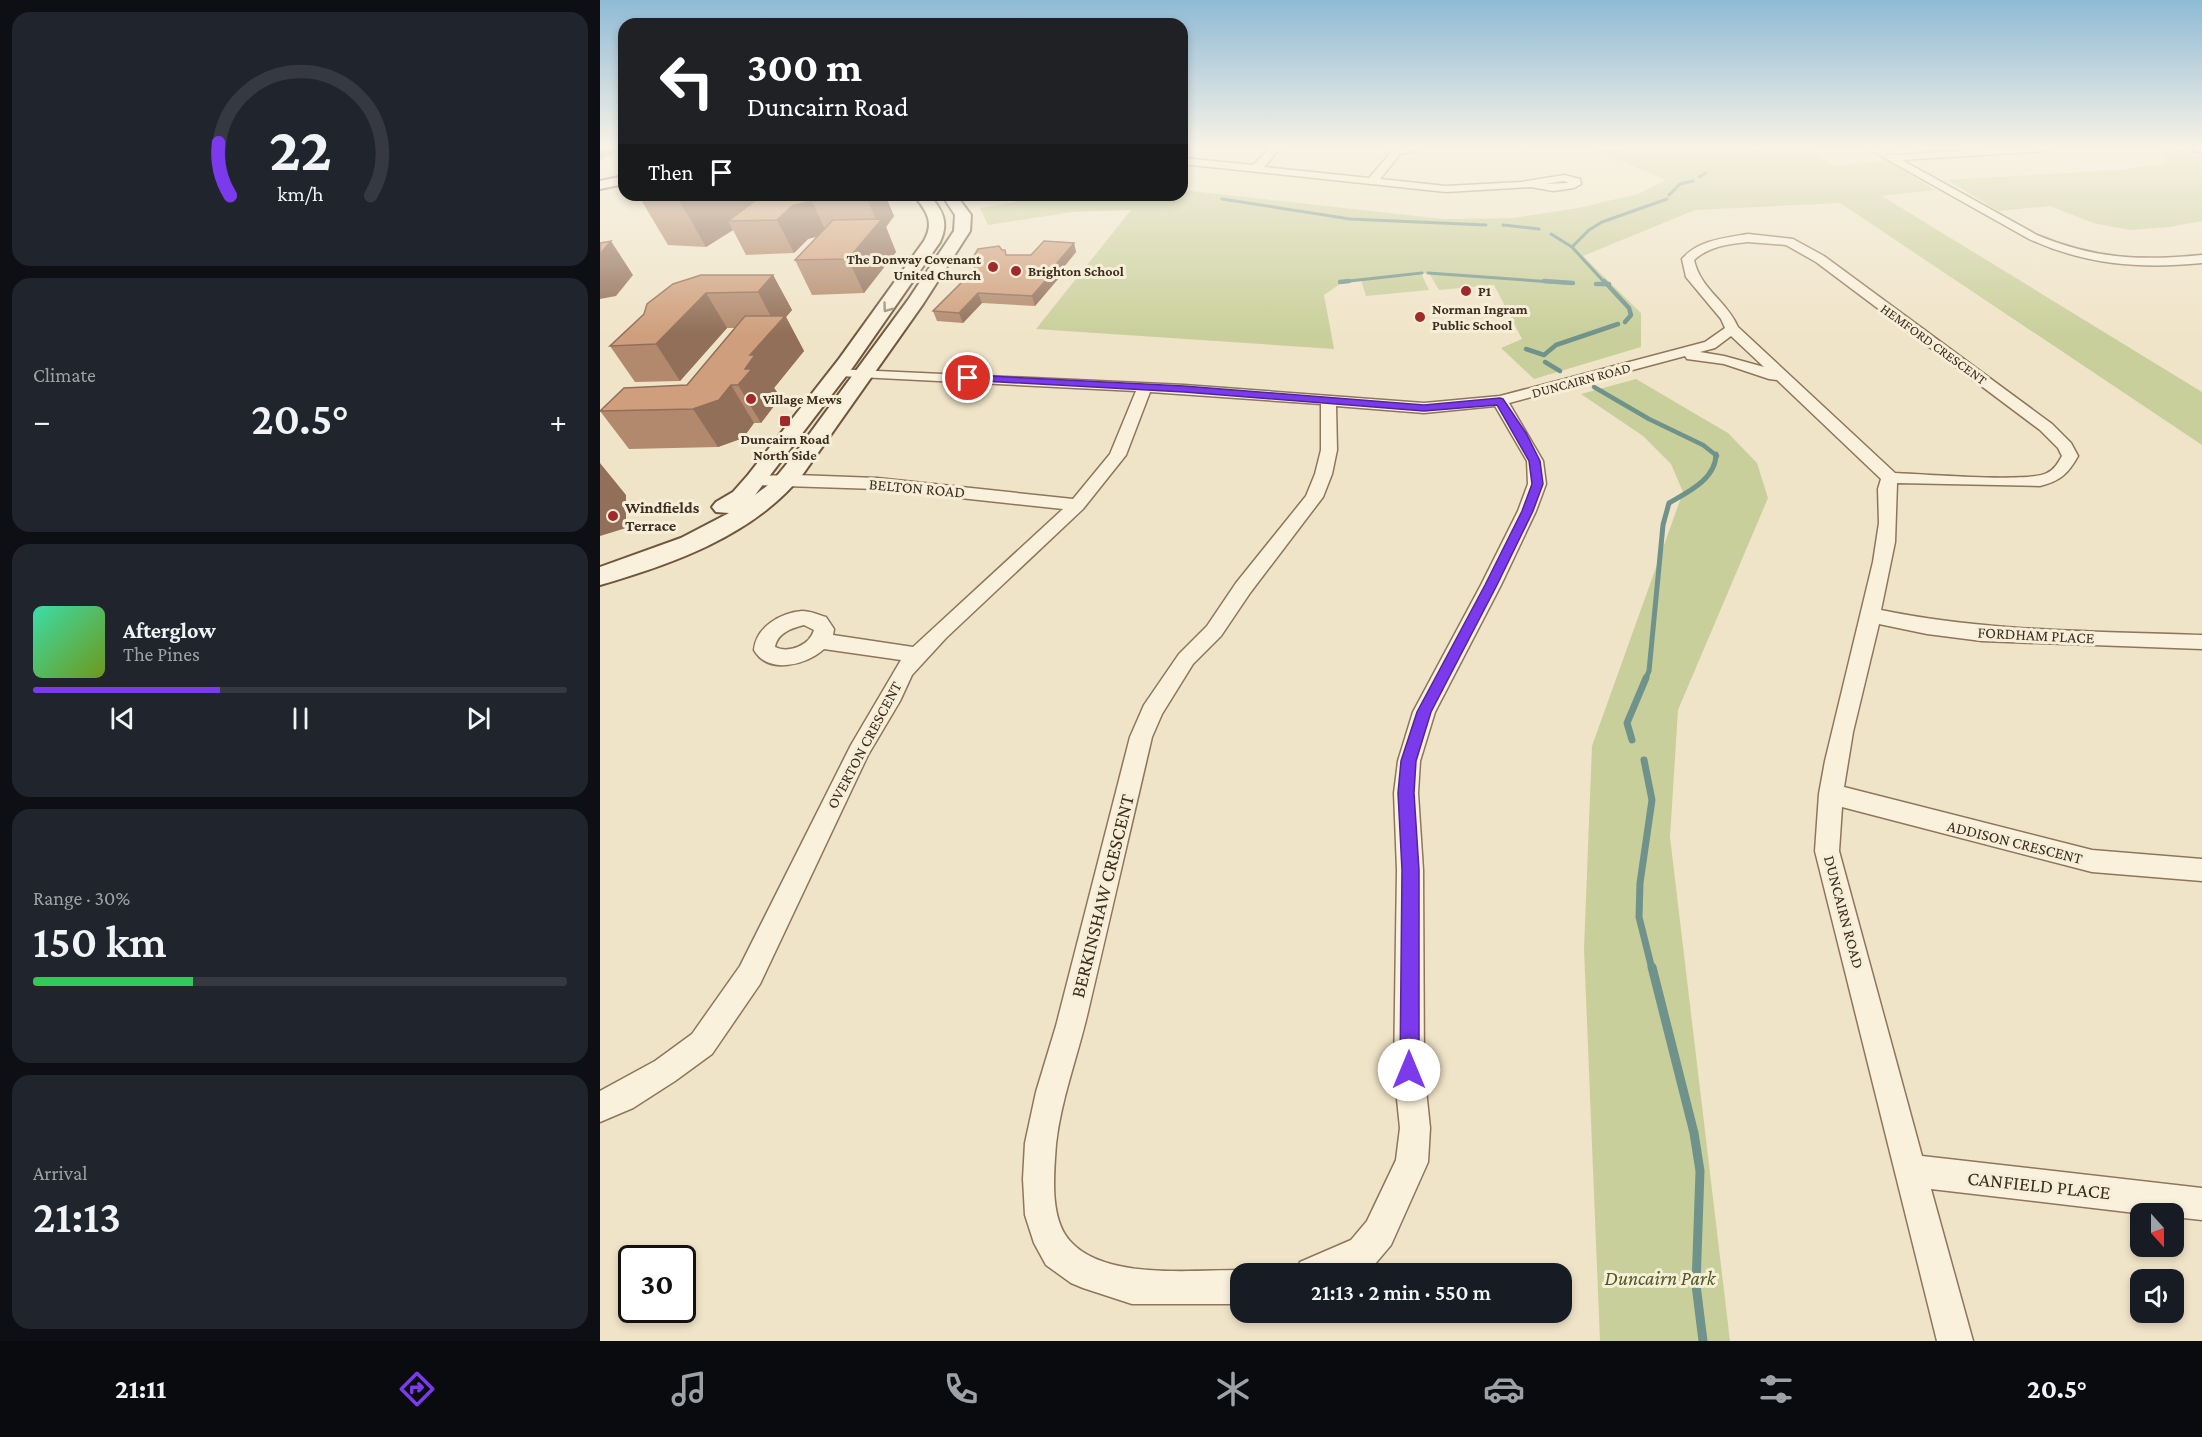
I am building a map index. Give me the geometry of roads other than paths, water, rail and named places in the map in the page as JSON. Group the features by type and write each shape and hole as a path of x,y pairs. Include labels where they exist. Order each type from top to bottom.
{"street":[{"path":"600,562 664,541 741,497 839,372 932,243 937,232 939,218 934,211"},
{"path":"600,576 647,562 703,540 737,520 774,493 866,372 955,242 964,219 959,211"},
{"path":"1986,211 2033,237 2060,249 2091,258 2135,264 2202,259"},
{"name":"HEMFORD CRESCENT","path":"1732,329 1727,318 1692,277 1688,259 1705,248 1729,240 1759,238 1788,242 1820,258 2046,427 2065,446 2070,456 2061,471 2054,477 2040,481 1890,478"},
{"path":"932,243 955,242"},
{"name":"DUNCAIRN ROAD","path":"839,372 1184,389 1424,408 1500,401 1591,378 1710,345 1732,329 1890,478 1887,484 1886,499 1889,520 1880,577 1871,603 1871,615 1844,720 1831,794 1827,850 1955,1341"},
{"name":"DUNCAIRN ROAD","path":"1676,356 1713,357 1751,367 1785,381"},
{"name":"OVERTON CRESCENT","path":"600,1107 622,1097 665,1071 702,1044 750,975 859,752 889,701 903,671 916,655 1077,505 1118,455 1144,388"},
{"name":"BERKINSHAW CRESCENT","path":"1230,1287 1132,1287 1083,1271 1058,1253 1046,1231 1041,1215 1039,1179 1041,1143 1051,1092 1070,1026 1141,737 1152,711 1186,659 1214,631 1243,588 1314,497 1322,481 1329,454 1331,430 1328,401"},
{"path":"1338,1263 1363,1252 1379,1233 1412,1162 1415,1128 1409,1070 1410,870 1406,793 1409,761 1424,712 1491,585 1527,511 1537,484 1535,461 1500,401"},
{"name":"BELTON ROAD","path":"756,480 930,487 1077,505"},
{"name":"FORDHAM PLACE","path":"1871,615 1927,627 1982,634 2202,642"},
{"path":"820,641 916,655"},
{"name":"ADDISON CRESCENT","path":"1831,794 2092,861 2202,870"},
{"name":"CANFIELD PLACE","path":"1912,1171 2202,1204"}],"waterway":[{"path":"1296,211 1350,219 1486,225"},
{"path":"1572,247 1589,230 1602,222 1634,211"},
{"path":"1503,225 1539,229"},
{"path":"1551,234 1572,247"},
{"path":"1572,247 1605,283"},
{"path":"1349,281 1340,282 1422,273"},
{"path":"1428,273 1566,283"},
{"path":"1544,281 1573,283"},
{"path":"1604,281 1607,284"},
{"path":"1596,284 1607,284"},
{"path":"1607,284 1629,308 1631,315 1625,322"},
{"path":"1526,349 1544,355 1556,345 1618,324"},
{"path":"1545,362 1560,371"},
{"path":"1594,387 1649,419 1703,445 1716,455"},
{"path":"1645,680 1649,671 1663,525 1669,503 1706,478 1715,463 1716,455"},
{"path":"1632,740 1627,723 1646,678"},
{"path":"1644,760 1652,800 1640,883 1639,917 1652,969"},
{"path":"1652,967 1694,1133 1700,1171 1696,1285 1703,1341"}],"place":[{"name":"The Donway Covenant United Church","path":"993,267"},
{"name":"Brighton School","path":"1016,271"},
{"name":"P1","path":"1466,291"},
{"name":"Norman Ingram Public School","path":"1420,317"},
{"name":"Village Mews","path":"751,399"},
{"name":"Duncairn Road North Side","path":"785,421"},
{"name":"Windfields Terrace","path":"613,516"}],"park label":[{"name":"Duncairn Park","path":"1660,1278"}]}
